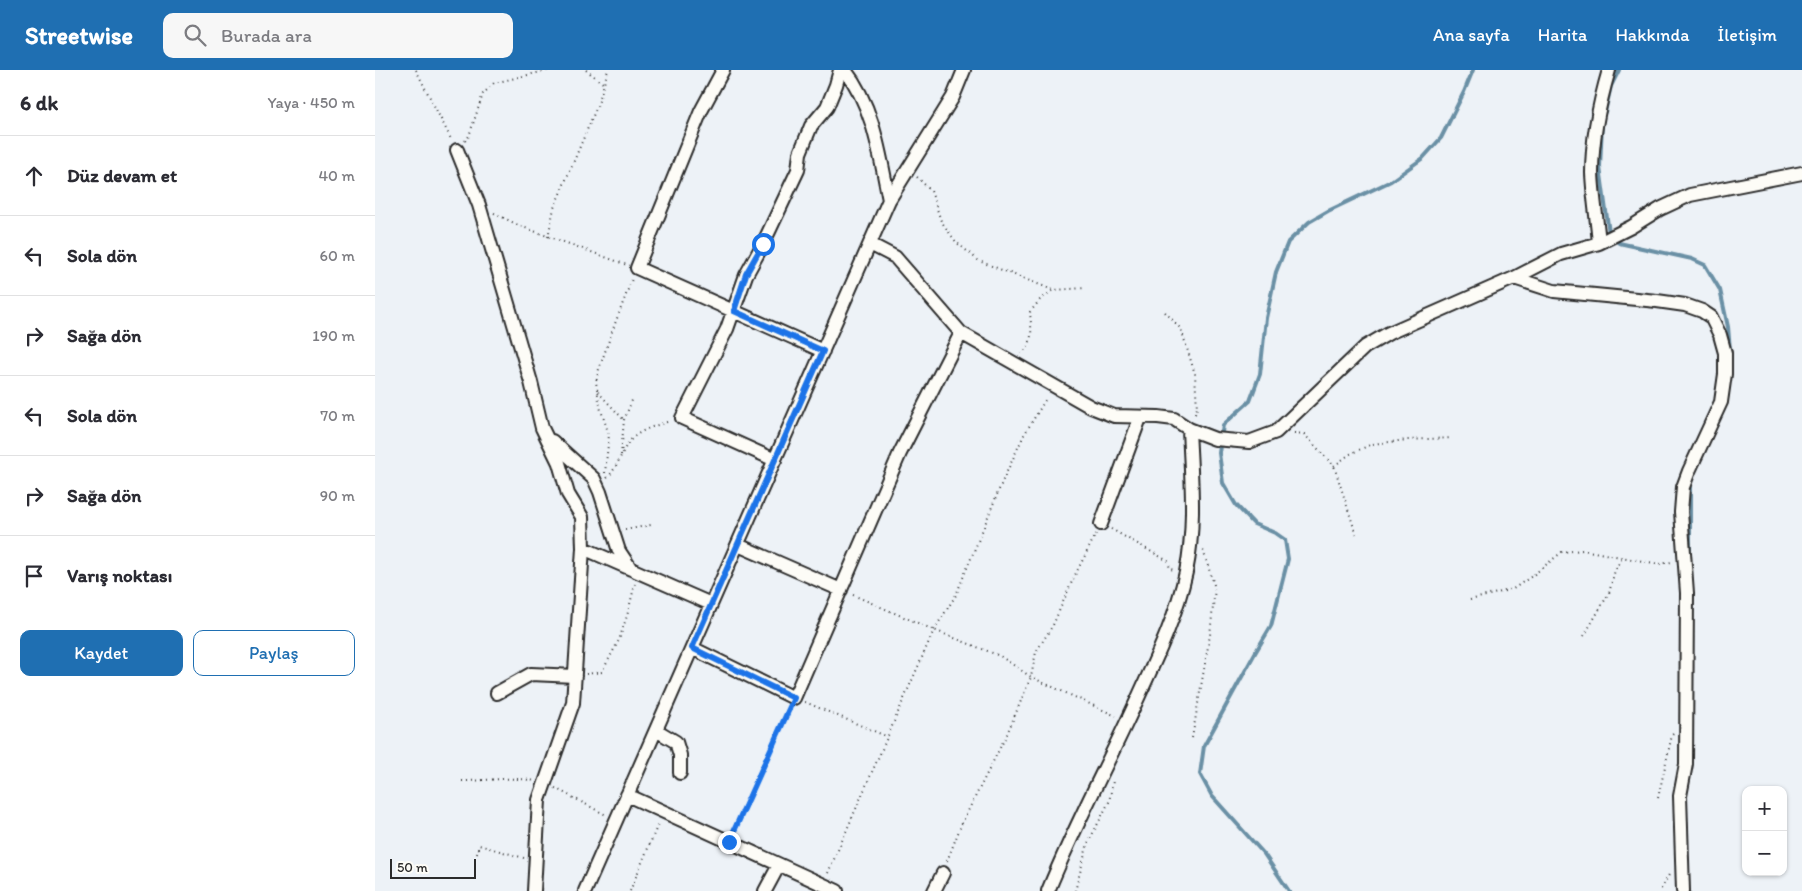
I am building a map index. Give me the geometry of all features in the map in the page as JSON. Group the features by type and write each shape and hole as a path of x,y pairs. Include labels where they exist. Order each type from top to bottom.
{"street":[{"path":"723,70 701,111 637,268 823,351"},
{"path":"775,460 682,418 727,330 746,274 763,244 798,170 801,153 811,126 827,107 840,70"},
{"path":"845,70 855,83 873,125 889,200"},
{"path":"585,891 889,200 953,97 964,70"},
{"path":"1608,239 1592,174 1593,139 1600,101 1609,70"},
{"path":"457,150 479,205 531,382 542,428 559,463 568,494 582,517 583,548 573,703 539,800 534,891"},
{"path":"870,244 895,257 961,332 1006,360 1091,407 1114,416 1174,419 1189,429 1215,439 1249,442 1276,432 1365,347 1389,333 1515,278 1561,254 1608,239 1660,209 1690,195 1802,172"},
{"path":"1515,278 1554,291 1657,301 1703,311 1711,317 1720,335 1725,353 1725,374 1721,402 1683,487 1681,512 1687,593 1686,764 1680,796 1683,891"},
{"path":"692,648 794,698 900,453 961,332"},
{"path":"1101,524 1140,418"},
{"path":"1048,891 1061,858 1128,721 1171,624 1186,571 1192,522 1189,429"},
{"path":"547,436 594,480 600,492 619,551 635,570"},
{"path":"738,545 841,590"},
{"path":"583,548 711,604"},
{"path":"497,693 531,674 575,676"},
{"path":"656,730 677,742 680,755 680,773"},
{"path":"627,795 837,891"},
{"path":"765,891 779,865"},
{"path":"934,891 943,873"}],"path":[{"path":"416,70 457,150 469,136 483,94 494,83 549,70"},
{"path":"587,70 604,84"},
{"path":"548,237 554,208 585,136 608,70"},
{"path":"909,168 931,191 941,221 955,242 979,261 1053,290 1086,288"},
{"path":"479,205 520,226 637,268 599,368 596,382 600,407 609,435 606,470 603,481 614,471 626,446 635,434 682,418"},
{"path":"1006,360 1025,351 1030,344 1030,312 1040,300 1053,290"},
{"path":"1165,312 1181,329 1195,374 1197,408 1189,429"},
{"path":"823,884 934,630 956,595 1007,471 1024,435 1053,386"},
{"path":"598,392 624,420"},
{"path":"621,457 624,420 633,398"},
{"path":"1276,432 1303,434 1334,466 1356,534"},
{"path":"1334,466 1350,454 1372,444 1452,438"},
{"path":"943,873 962,823 1007,734 1031,677 1036,652 1053,625 1074,577 1101,524 1135,541 1168,561 1171,569 1186,571"},
{"path":"613,533 651,525"},
{"path":"1192,738 1210,635 1215,588 1202,547"},
{"path":"1470,600 1513,589 1533,576 1562,552 1583,550 1659,564 1685,560"},
{"path":"1584,636 1609,593 1615,570 1622,558"},
{"path":"575,676 603,672 619,640 627,616 635,570"},
{"path":"841,590 1000,656 1031,677 1128,721"},
{"path":"729,842 794,698 887,738"},
{"path":"1658,798 1672,735 1686,719"},
{"path":"1075,891 1088,842 1109,802 1115,762 1109,760"},
{"path":"463,781 519,778 545,783 616,820"},
{"path":"630,891 663,812"},
{"path":"477,854 479,845 509,855 536,860"}],"waterway":[{"path":"1289,891 1264,854 1212,796 1200,774 1204,746 1271,626 1288,559 1285,540 1275,533 1254,524 1236,505 1223,483 1219,453 1223,425 1250,401 1260,374 1266,318 1276,272 1288,242 1309,222 1391,181 1423,158 1441,138 1473,70"},
{"path":"1605,112 1611,86 1619,70"},
{"path":"1602,124 1600,167 1609,233 1619,243 1692,259 1705,265 1720,290 1728,327 1730,350"},
{"path":"1690,484 1690,549"}],"route":[{"path":"729,842 794,698 692,648 823,351 734,311 746,274 763,244"}]}
